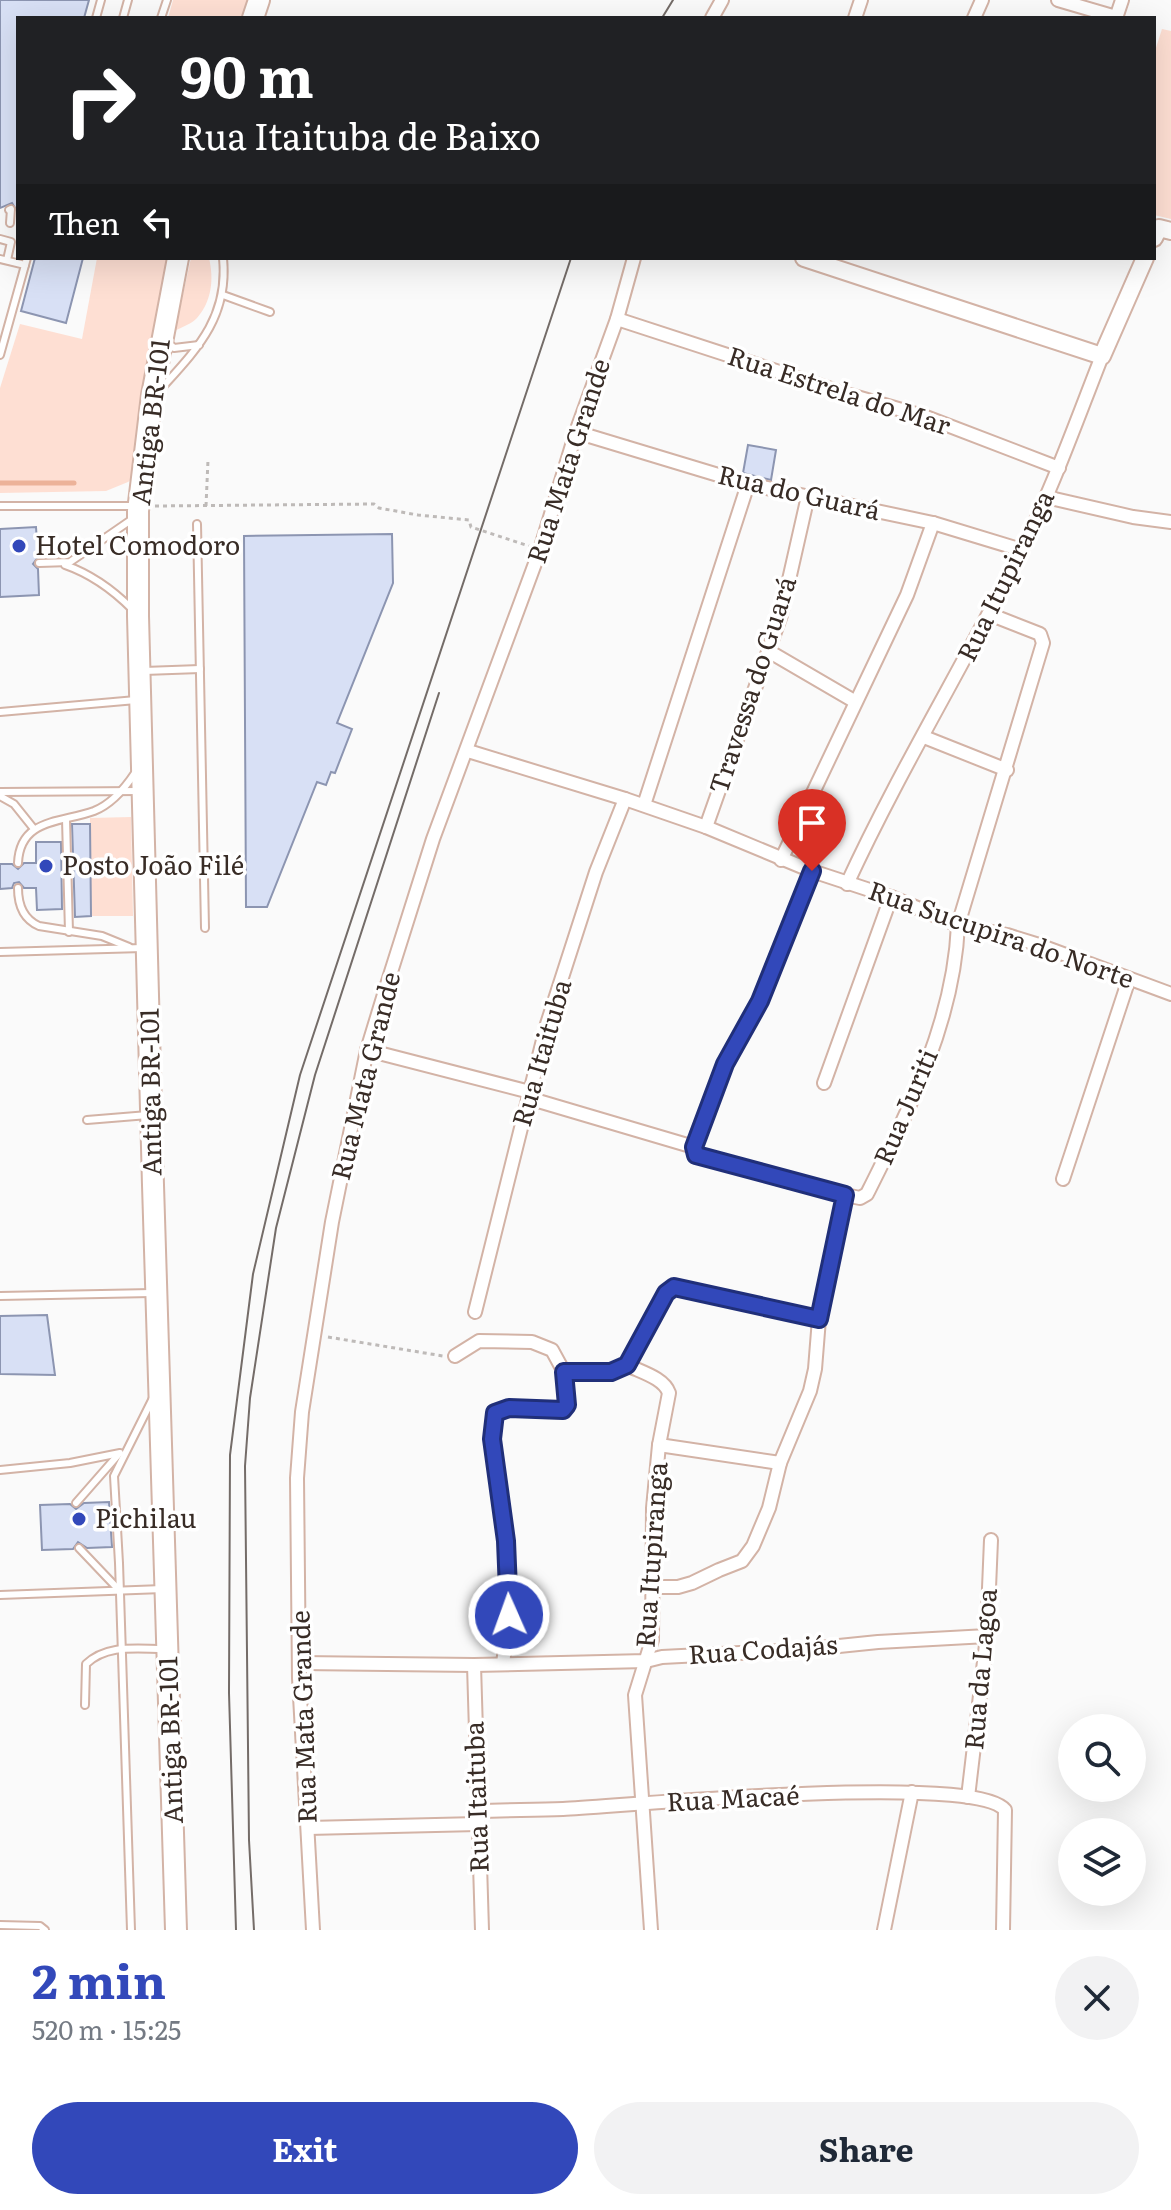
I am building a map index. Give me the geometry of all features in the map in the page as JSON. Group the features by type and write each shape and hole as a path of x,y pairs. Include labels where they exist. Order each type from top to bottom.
{"main road":[{"name":"Antiga BR-101","path":"176,1930 158,1292 151,1115 139,948 134,791 143,759 138,509 151,400 178,260"}],"street":[{"path":"1058,0 1110,16"},
{"name":"Rua Mata Grande","path":"313,1930 301,1738 297,1478 302,1412 332,1222 367,1050 433,839 540,550 576,432 617,319 633,260"},
{"path":"810,260 1102,356"},
{"name":"Rua Itupiranga","path":"847,884 888,798 924,737 1022,550 1144,260"},
{"name":"Rua Estrela do Mar","path":"617,319 926,417 1059,468"},
{"name":"Rua do Guará","path":"576,432 748,484 933,523 1022,550"},
{"path":"644,805 748,484"},
{"name":"Travessa do Guará","path":"706,827 746,710 770,652 808,496"},
{"path":"1046,497 1133,517 1171,522"},
{"path":"781,860 907,595 933,523"},
{"name":"Rua Juriti","path":"845,1195 860,1198 867,1194 905,1120 949,998 956,965 958,925 1044,640 1040,634 989,614"},
{"path":"770,652 854,701"},
{"path":"924,737 1007,770"},
{"name":"Rua Sucupira do Norte","path":"468,751 706,827 781,860 891,897 958,925 1007,935 1170,991"},
{"name":"Rua Itaituba","path":"475,1312 547,1024 596,872 625,799"},
{"path":"653,1587 684,1587 742,1561 753,1546 769,1508 780,1463 810,1391 815,1369 819,1319 845,1195 696,1155 695,1140 725,1064 760,1001 812,871"},
{"path":"824,1083 891,897"},
{"path":"1063,1179 1129,979"},
{"path":"367,1050 695,1140"},
{"path":"564,1372 611,1372 627,1365 666,1293 674,1287 819,1319"},
{"path":"455,1356 479,1341 532,1342 552,1350 564,1372 567,1405 563,1410 505,1408 495,1413 492,1439 506,1541 509,1590 503,1664"},
{"name":"Rua Itupiranga","path":"627,1365 666,1385 668,1391 653,1508 652,1640 635,1695 651,1930"},
{"path":"659,1445 780,1463"},
{"name":"Rua da Lagoa","path":"968,1797 987,1636 991,1540"},
{"name":"Rua Codajás","path":"300,1663 474,1665 646,1661 662,1657 987,1636"},
{"name":"Rua Itaituba","path":"474,1665 482,1930"},
{"path":"884,1930 912,1792"},
{"name":"Rua Macaé","path":"308,1828 478,1818 708,1798 912,1792 968,1797 1001,1805 1005,1810 1003,1930"}],"lane":[{"path":"9,210 10,223"},
{"path":"0,239 11,242 3,259 26,262 0,355"},
{"path":"151,400 199,345 213,323 223,295 223,260"},
{"path":"223,295 270,312"},
{"path":"162,333 174,348 199,345"},
{"path":"0,506 138,509"},
{"path":"39,563 70,562 78,558 129,523 138,509"},
{"path":"197,524 205,928"},
{"path":"54,563 93,578 117,594 138,616"},
{"path":"141,671 200,669"},
{"path":"0,712 141,699"},
{"path":"0,794 134,791"},
{"path":"18,863 22,843 34,829 96,810 134,791"},
{"path":"0,794 14,804 34,829"},
{"path":"66,819 69,932"},
{"path":"18,888 22,912 30,922 114,939 139,948"},
{"path":"0,952 139,948"},
{"path":"87,1120 151,1115"},
{"path":"0,1296 158,1292"},
{"path":"131,1930 114,1476 160,1384"},
{"path":"76,1503 129,1443"},
{"path":"0,1470 70,1463 120,1453"},
{"path":"79,1548 119,1590"},
{"path":"0,1595 166,1589"},
{"path":"85,1705 86,1664 97,1654 121,1649 169,1649"},
{"path":"0,1925 40,1926 45,1930"}],"path":[{"path":"206,506 208,460"},
{"path":"138,509 374,504 379,508 418,515 469,520 471,527 540,550"},
{"path":"315,1335 455,1356"}],"shaded area":[{"path":"173,0 259,0 254,16 169,16"},
{"path":"1162,29 1171,31 1171,219 1156,215 1156,48"},
{"path":"97,260 178,260 143,470 128,482 106,491 0,493 0,388 20,324 82,339"},
{"path":"191,260 209,260 210,290 206,304 197,318 175,331"},
{"path":"131,817 133,916 91,916 90,818"}],"building":[{"path":"0,0 89,0 85,16 16,16 16,210 12,203 0,208"},
{"path":"34,260 82,260 66,323 21,311"},
{"path":"748,445 776,450 771,480 743,473"},
{"name":"Hotel Comodoro","path":"36,527 38,557 33,564 38,569 39,595 0,597 0,529"},
{"path":"392,534 393,583 337,723 352,729 335,773 331,772 326,785 317,782 267,907 246,907 244,536"},
{"path":"72,824 90,824 91,916 75,917"},
{"path":"36,842 61,842 62,909 37,910 36,888 24,888 19,882 14,883 12,888 0,889 0,864 12,864 18,869 24,863 36,863"},
{"path":"47,1315 55,1375 0,1374 0,1316"},
{"path":"109,1502 112,1547 87,1548 78,1542 73,1549 42,1550 40,1505 70,1504 76,1509 84,1503"}],"waterway":[{"path":"0,483 74,483"}],"tram line":[{"path":"663,16 673,0"},
{"path":"236,1930 229,1693 230,1455 253,1274 300,1075 570,260"},
{"path":"254,1930 249,1840 245,1466 250,1398 276,1228 315,1075 439,693"}],"place":[{"name":"Hotel Comodoro","path":"19,546"},
{"name":"Posto João Filé","path":"46,866"},
{"name":"Pichilau","path":"79,1519"}],"route":[{"path":"509,1615 506,1541 492,1439 495,1413 509,1408 536,1411 565,1409 564,1372 611,1372 627,1365 666,1293 674,1287 819,1319 845,1195 696,1155 694,1151 704,1114 725,1064 751,1021 812,871"}]}
